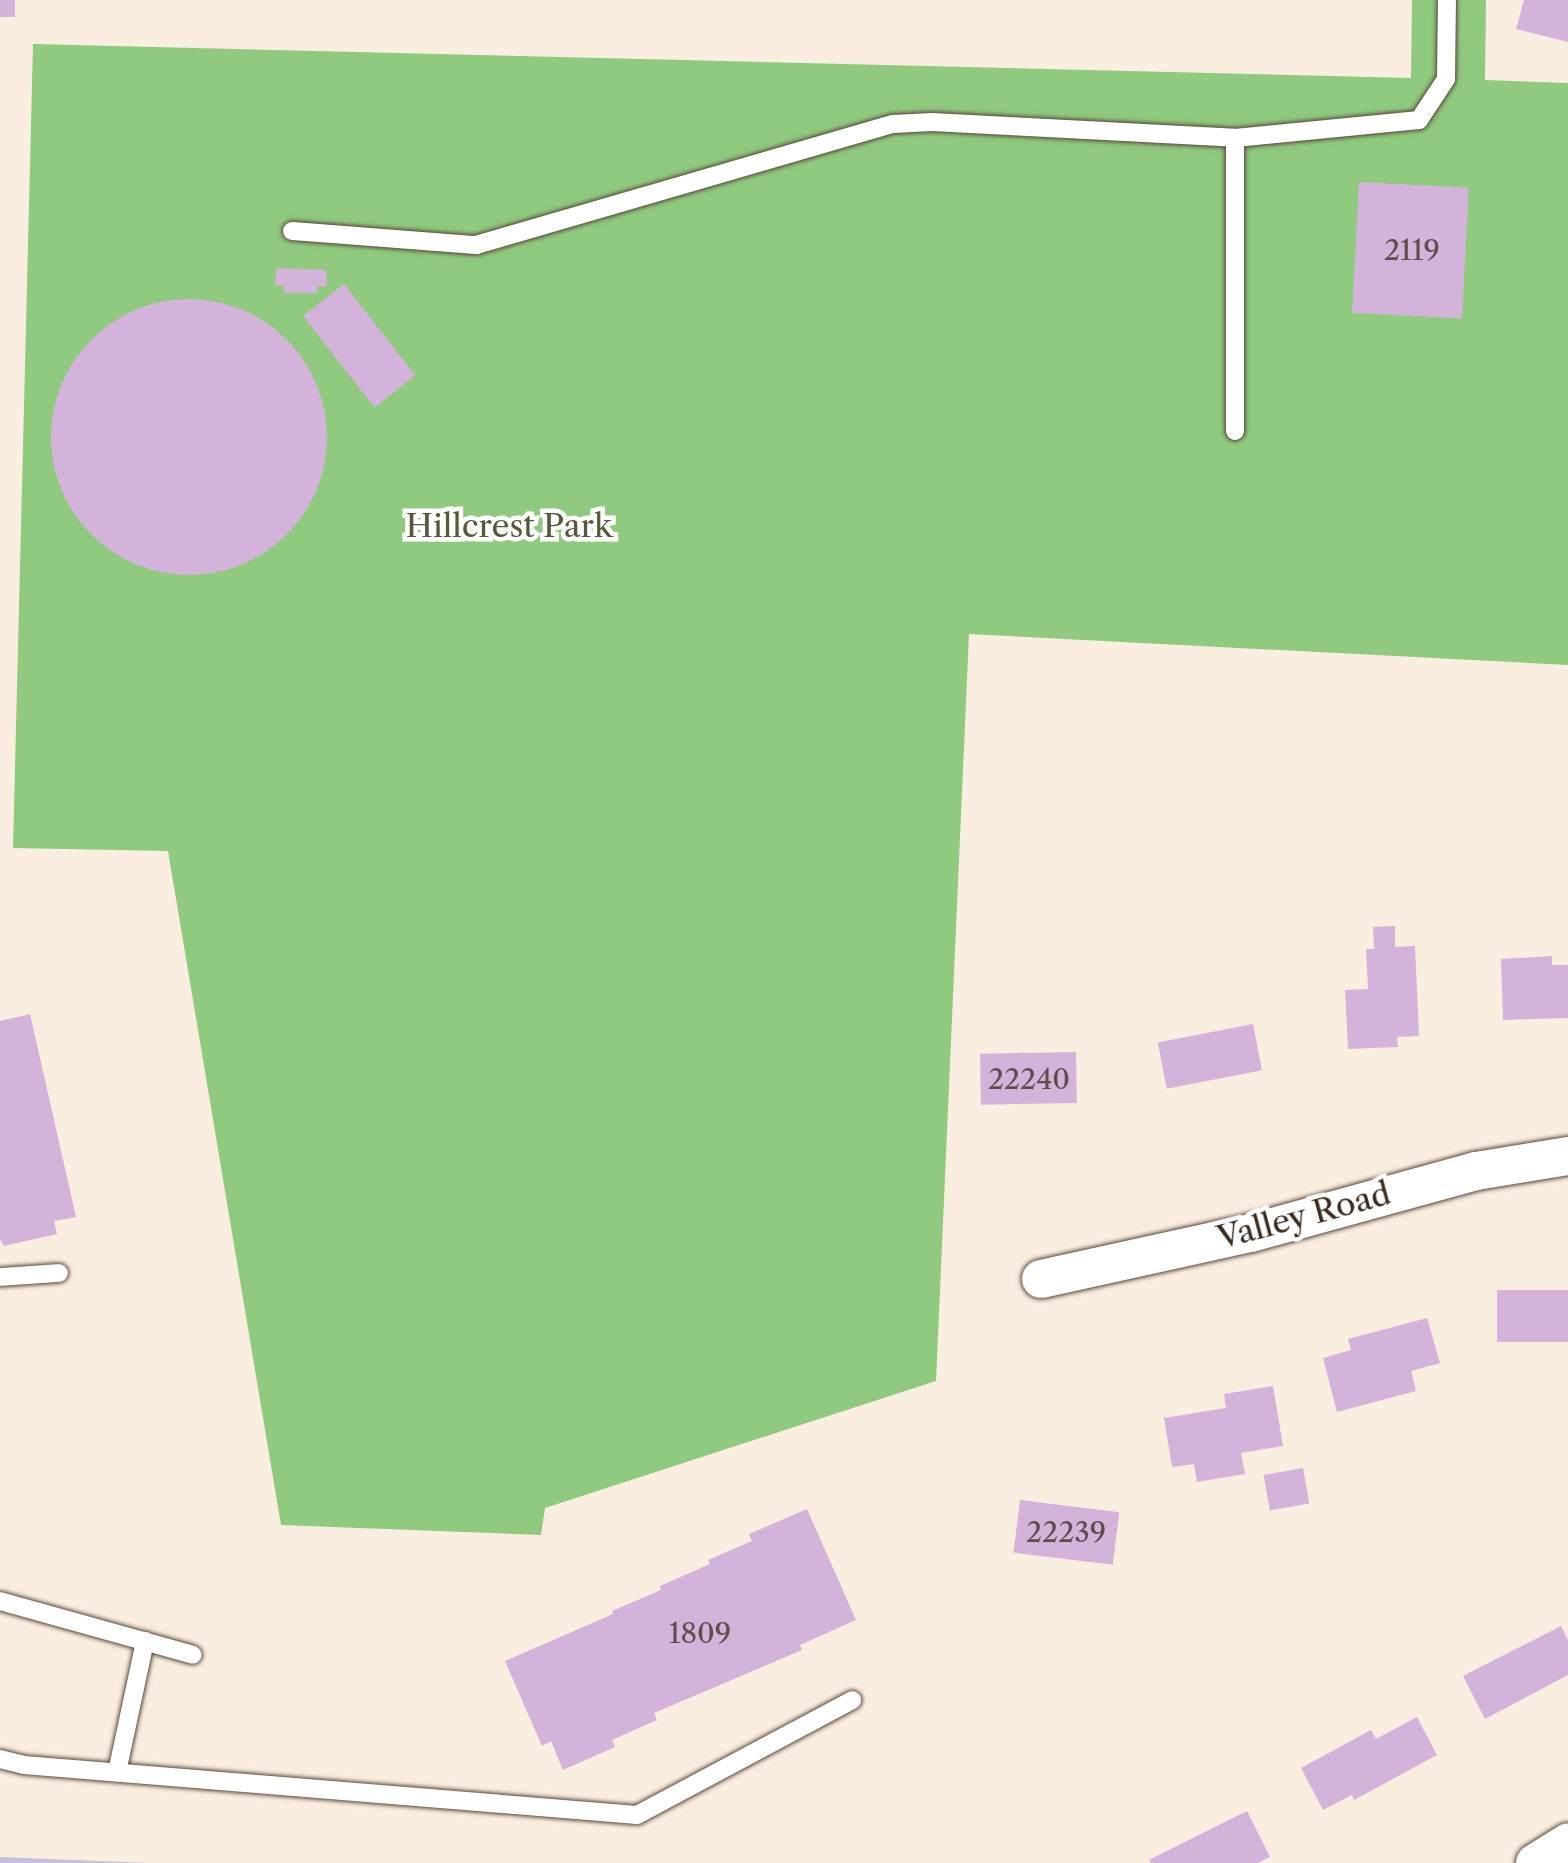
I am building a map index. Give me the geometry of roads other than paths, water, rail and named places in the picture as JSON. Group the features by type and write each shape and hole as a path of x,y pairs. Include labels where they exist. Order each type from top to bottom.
{"street":[{"name":"Valley Road","path":"1040,1279 1251,1233 1476,1171 1568,1156"},
{"path":"1535,1863 1568,1842"}],"lane":[{"path":"292,231 476,245 894,124 1235,138 1419,120 1446,79 1446,0"},
{"path":"1234,431 1235,138"},
{"path":"0,1277 59,1273"},
{"path":"0,1600 193,1655"},
{"path":"117,1772 145,1642"},
{"path":"0,1758 117,1772 637,1815 852,1700"}],"park label":[{"name":"Hillcrest Park","path":"509,526"}]}
